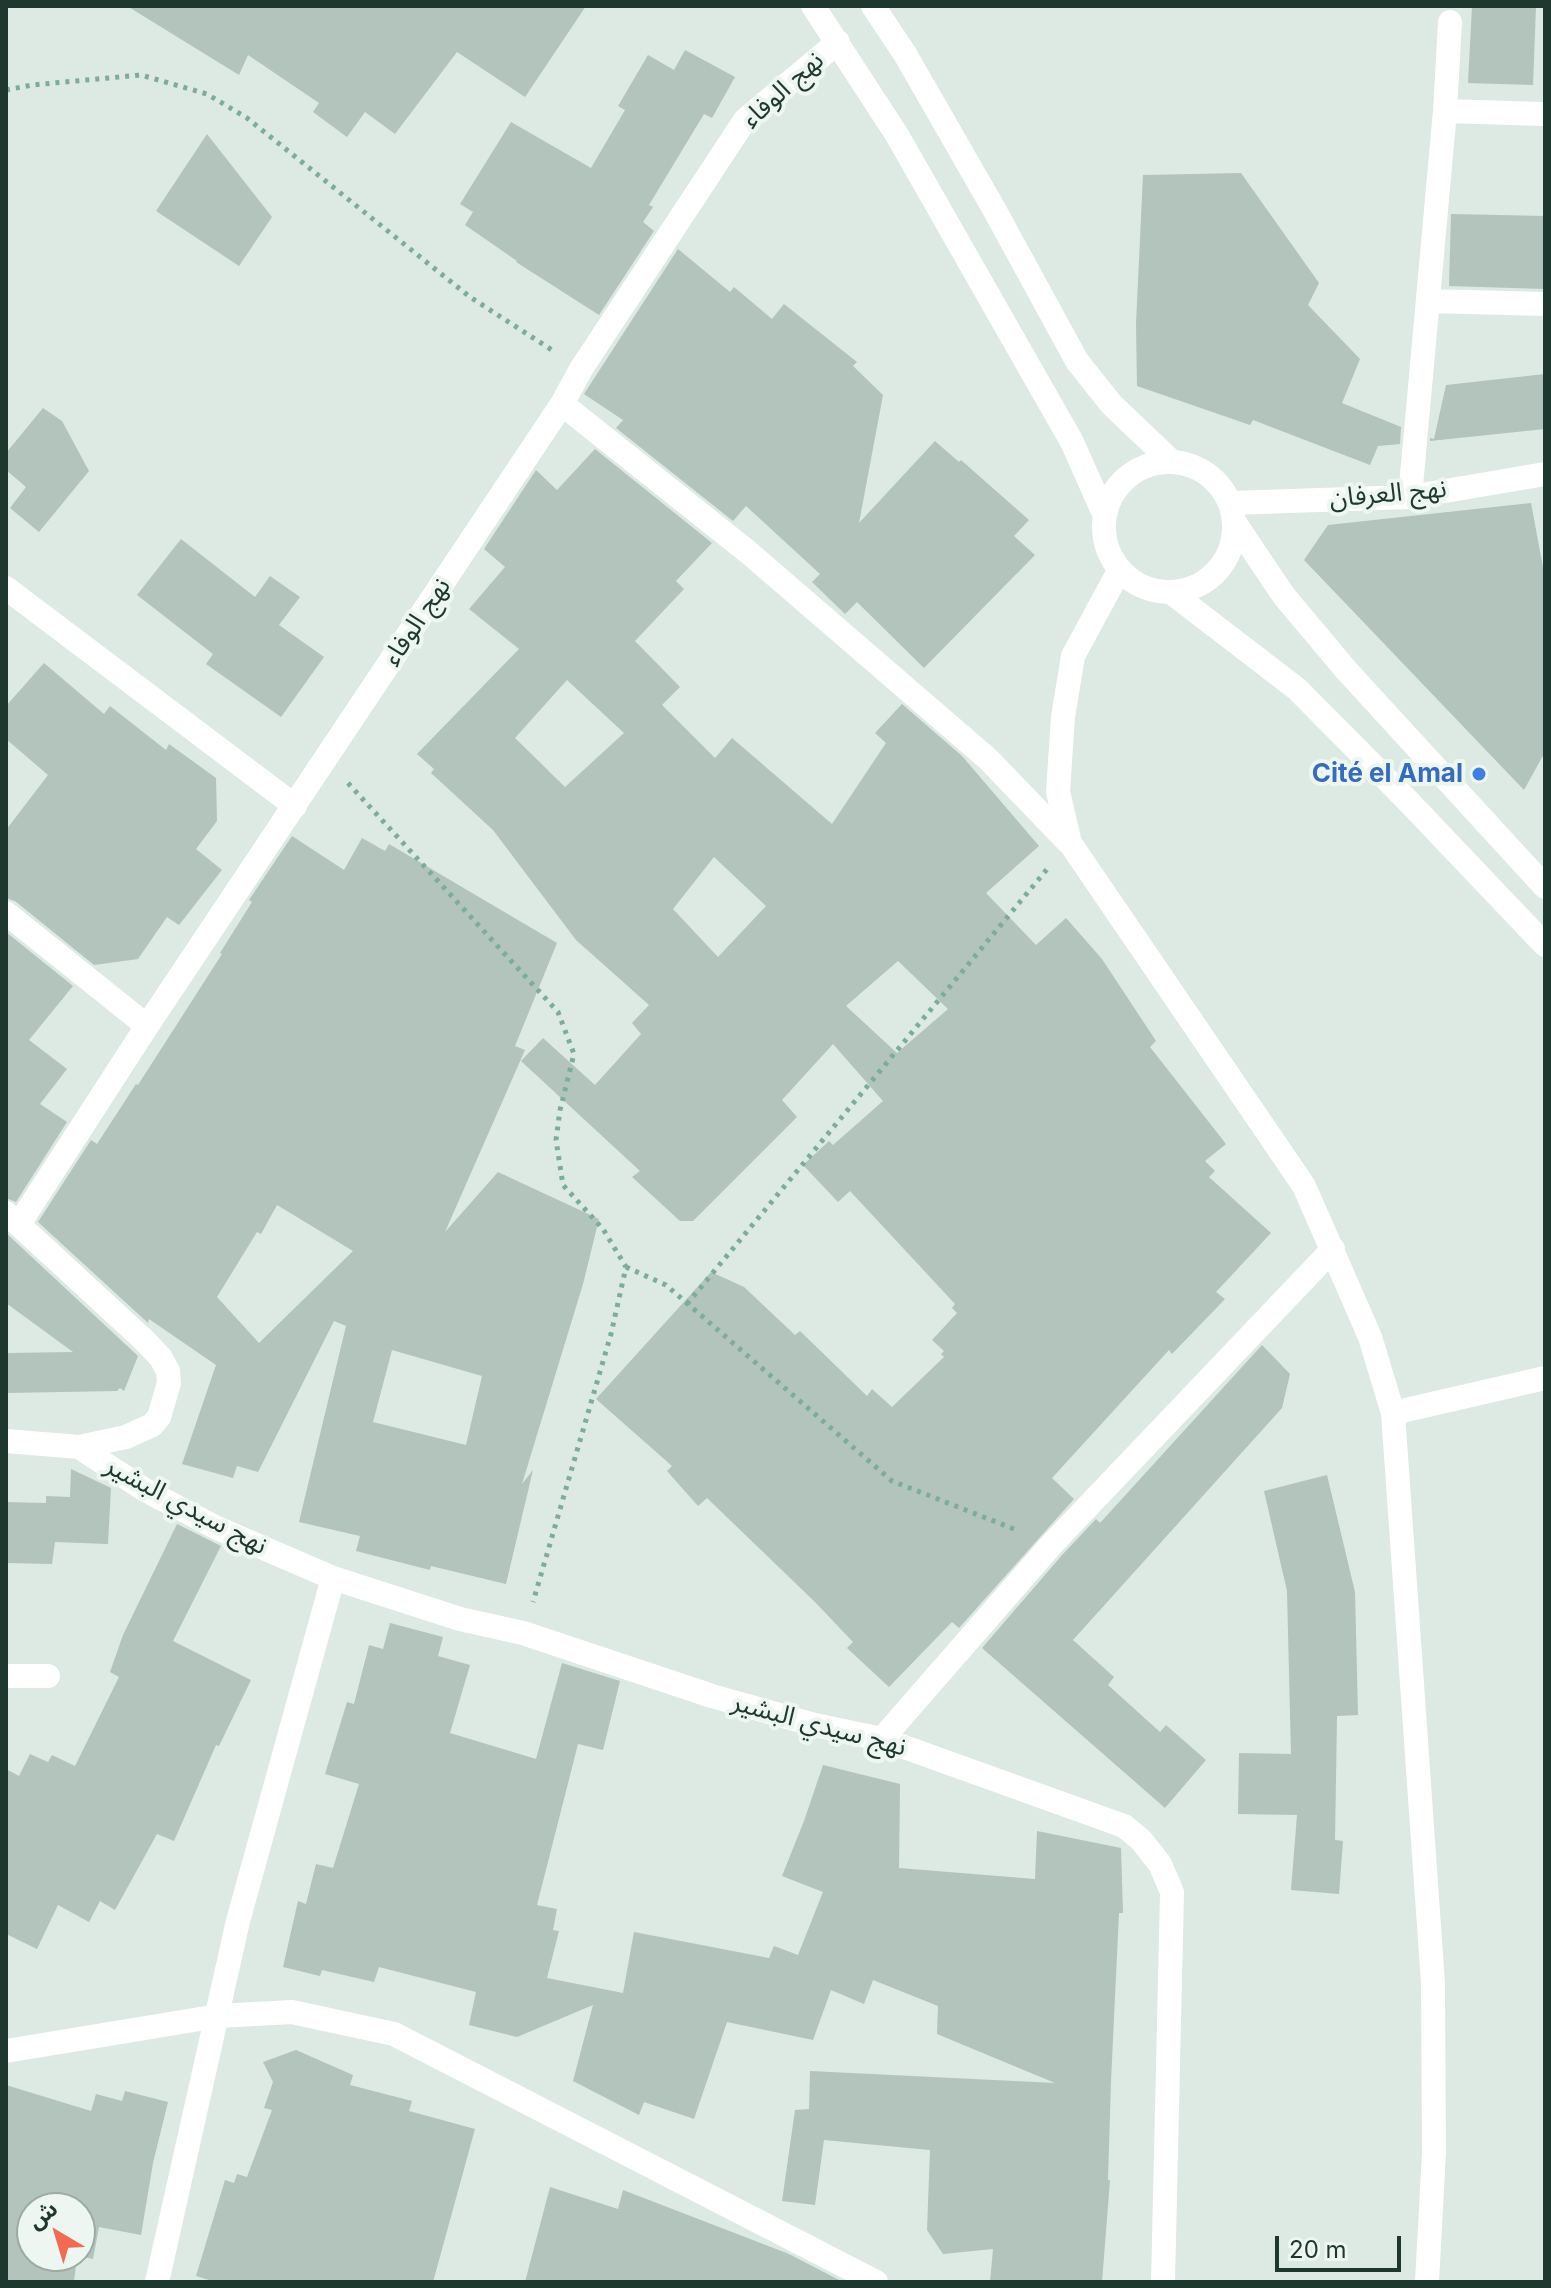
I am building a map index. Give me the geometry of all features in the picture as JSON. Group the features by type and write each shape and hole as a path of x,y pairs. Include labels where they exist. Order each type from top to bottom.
{"street":[{"path":"813,6 897,135 1072,442 1104,514"},
{"path":"873,6 905,54 987,196 1077,361 1112,405 1171,461"},
{"path":"1410,497 1445,111 1450,22"},
{"name":"نهج الوفاء","path":"13,1219 295,806 562,404 581,369 745,120 838,42"},
{"path":"1445,111 1545,114"},
{"path":"1428,301 1545,304"},
{"path":"562,404 748,552 892,676 988,759 1070,843 1304,1186 1370,1337 1393,1413 1433,1983 1434,2152 1427,2282"},
{"path":"1232,513 1232,543 1224,562 1210,578 1192,589 1172,593 1152,591 1134,583 1119,571 1103,535 1104,514 1110,497 1121,482 1136,470 1152,463 1171,461 1190,464 1207,473 1221,487 1232,513 1284,596 1347,671 1545,887"},
{"name":"نهج العرفان","path":"1232,513 1410,497 1545,474"},
{"path":"1070,843 1058,792 1063,717 1073,656 1119,571"},
{"path":"6,588 295,806"},
{"path":"1172,593 1297,689 1545,945"},
{"path":"6,913 147,1026"},
{"path":"6,1441 79,1447 134,1434 152,1425 159,1417 169,1383 168,1371 161,1358 13,1219"},
{"path":"882,1739 1052,1544 1333,1249"},
{"path":"1393,1413 1545,1378"},
{"name":"نهج سيدي البشير","path":"79,1447 145,1490 217,1528 333,1578 460,1619 523,1633 712,1696 815,1725 882,1739 1124,1826 1141,1840 1160,1864 1172,1892 1163,2282"},
{"path":"157,2282 238,1921 333,1578"},
{"path":"6,1676 48,1676"},
{"path":"6,2051 218,2016 292,2012 394,2034 876,2282"}],"path":[{"path":"6,90 141,75 207,94 247,118 470,297 581,369"},
{"path":"326,758 558,1012 574,1054 556,1140 563,1185 603,1229 626,1267 666,1285 892,1481 1052,1544"},
{"path":"687,1304 1070,843"},
{"path":"523,1633 611,1334 626,1267"}],"building":[{"path":"127,6 586,6 525,97 457,52 395,134 365,112 347,137 313,112 319,103 248,55 239,75"},
{"path":"1472,6 1536,6 1533,85 1468,83"},
{"path":"685,50 735,77 712,118 704,114 649,205 653,207 643,222 654,231 599,315 465,225 473,212 460,204 511,122 591,168 625,110 618,106 648,55 674,70"},
{"path":"207,134 272,217 239,266 156,211"},
{"path":"1241,173 1319,283 1308,305 1360,359 1342,403 1401,427 1400,444 1378,446 1370,465 1253,420 1250,425 1137,386 1136,324 1143,175"},
{"path":"1451,214 1545,216 1545,289 1449,286"},
{"path":"678,249 730,292 734,287 772,319 784,304 857,362 853,366 883,395 859,523 935,441 1029,520 1014,536 1035,555 924,668 857,602 845,614 812,582 820,574 746,506 733,521 616,428 623,420 584,394"},
{"path":"1545,374 1545,429 1430,441 1430,438 1434,439 1446,385"},
{"path":"43,408 62,421 89,471 39,532 10,508 26,487 6,470 6,453"},
{"path":"595,449 712,543 676,581 684,589 635,641 680,687 662,705 715,758 732,738 832,824 886,743 875,733 902,704 962,756 1039,846 986,893 1036,945 1066,918 1102,959 1156,1041 1150,1047 1226,1144 1205,1161 1215,1171 1209,1177 1271,1233 1216,1292 1225,1299 1172,1354 1169,1350 1052,1478 1074,1499 959,1628 952,1622 889,1687 847,1648 853,1642 815,1602 707,1498 698,1506 667,1471 672,1466 596,1399 711,1272 744,1287 795,1335 800,1331 867,1396 872,1389 892,1407 944,1357 941,1354 944,1351 932,1340 957,1313 952,1308 955,1304 850,1191 838,1202 803,1165 829,1141 833,1145 883,1101 833,1044 782,1100 797,1117 693,1221 680,1221 632,1177 640,1171 521,1061 543,1038 595,1085 641,1034 632,1023 649,1005 576,940 493,830 431,773 434,769 417,754 519,649 469,609 505,567 484,549 536,470 557,490","holes":["567,680 624,733 565,787 515,738","714,857 766,906 718,957 673,909","898,961 948,1009 897,1053 846,1006"]},
{"path":"1531,503 1545,578 1545,752 1524,790 1304,560 1328,525"},
{"path":"181,539 255,597 270,576 300,597 279,625 324,657 281,717 206,664 213,654 137,595"},
{"path":"44,663 104,714 110,706 166,750 169,744 216,778 217,821 196,849 222,870 179,925 167,917 138,959 94,965 15,901 6,898 6,830 48,775 6,739 6,706"},
{"path":"292,836 344,870 362,838 385,851 389,844 557,943 515,1046 525,1050 445,1232 498,1172 599,1219 583,1284 522,1484 533,1470 506,1584 431,1566 430,1570 356,1551 360,1536 299,1522 346,1326 334,1321 258,1472 237,1466 233,1478 182,1464 216,1365 149,1319 148,1323 38,1222 91,1140 97,1144 138,1085 222,954 252,902 249,900","holes":["277,1205 353,1251 259,1343 217,1297 257,1232 261,1234","392,1350 482,1376 466,1445 373,1422"]},
{"path":"6,932 73,986 29,1040 67,1069 40,1104 67,1122 16,1202 6,1198"},
{"path":"6,1233 138,1356 124,1391 120,1388 117,1391 6,1393 6,1353 73,1352 6,1303"},
{"path":"1262,1345 1290,1374 1282,1408 1073,1640 1114,1677 1108,1685 1160,1732 1166,1725 1206,1760 1165,1808 982,1648 1063,1554 1096,1519 1100,1523"},
{"path":"71,1469 111,1488 108,1544 55,1542 52,1564 6,1563 6,1502 46,1503 46,1496 70,1497"},
{"path":"1327,1475 1355,1592 1358,1715 1337,1716 1335,1840 1343,1841 1339,1894 1291,1890 1297,1815 1238,1814 1239,1753 1291,1754 1287,1591 1264,1491"},
{"path":"177,1524 221,1546 173,1641 251,1680 219,1746 216,1745 174,1841 157,1834 115,1910 100,1901 89,1922 58,1905 37,1949 6,1934 6,1769 19,1776 30,1754 48,1762 52,1755 75,1766 119,1677 110,1672 123,1635"},
{"path":"390,1623 443,1637 438,1656 470,1665 450,1733 536,1759 562,1663 620,1681 603,1750 578,1744 537,1905 557,1909 553,1930 559,1931 547,1978 623,1993 634,1932 769,1958 774,1946 798,1955 823,1892 782,1876 823,1765 900,1784 899,1868 1035,1879 1037,1831 1121,1848 1123,1913 1119,1913 1110,2180 1102,2282 990,2282 993,2249 943,2254 927,2230 930,2150 824,2140 815,2205 782,2201 795,2110 809,2109 810,2071 1055,2083 937,2034 938,2006 873,1980 864,2004 831,1990 813,2040 727,2022 694,2119 644,2102 639,2115 573,2081 593,2005 517,2037 469,2025 476,1992 379,1967 374,1982 322,1970 320,1976 283,1967 298,1901 306,1904 316,1864 333,1868 359,1784 325,1774 347,1702 354,1704 369,1645 383,1649"},
{"path":"296,2050 353,2075 350,2085 412,2101 409,2111 475,2129 433,2282 215,2282 196,2276 225,2180 234,2183 237,2174 247,2177 272,2110 264,2108 273,2082 263,2062"},
{"path":"6,2085 91,2111 96,2094 122,2101 125,2091 168,2102 153,2163 141,2235 99,2227 96,2243 96,2192 16,2192 16,2272 75,2272 74,2282 6,2282"},
{"path":"550,2187 618,2209 623,2190 789,2254 843,2282 525,2282"}],"place":[{"name":"Cité el Amal","path":"1479,774"}]}
